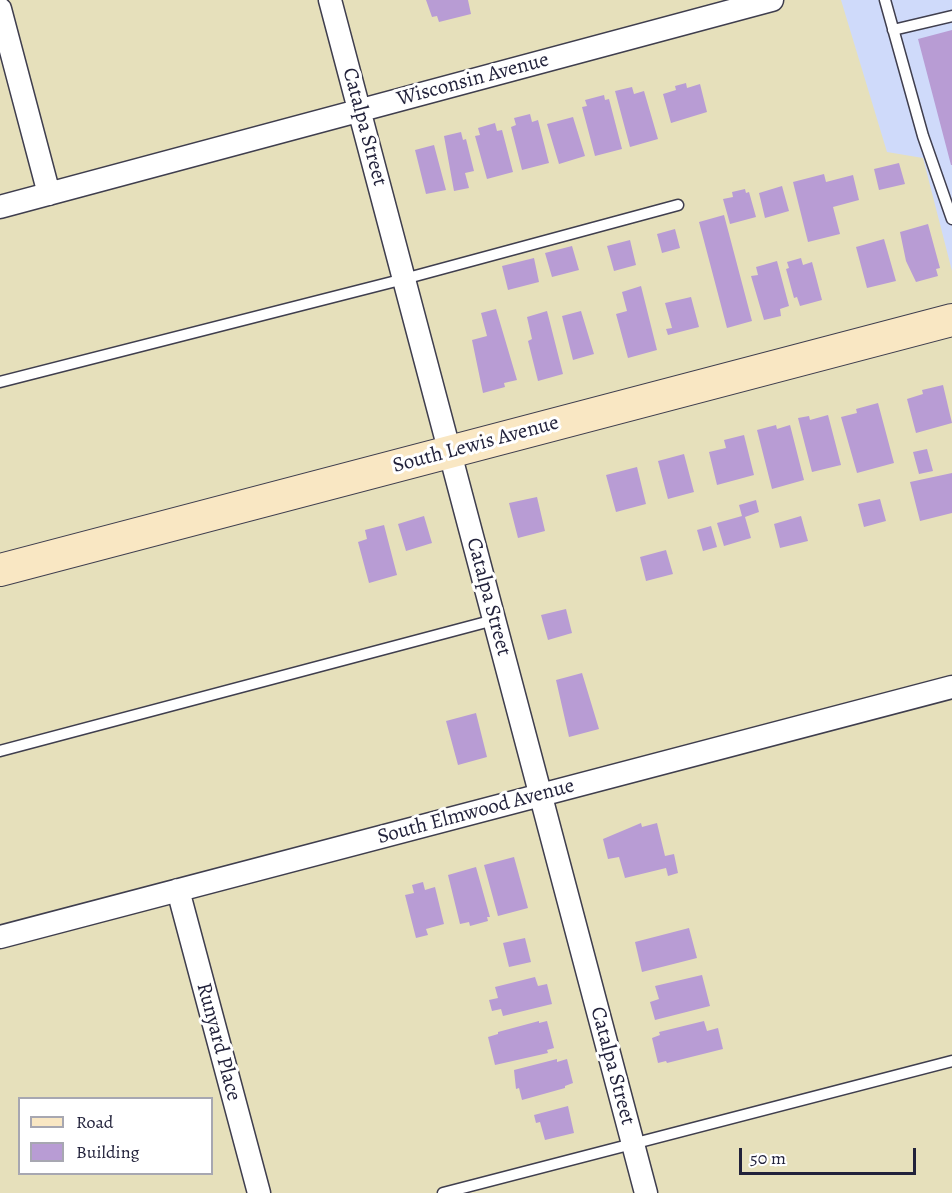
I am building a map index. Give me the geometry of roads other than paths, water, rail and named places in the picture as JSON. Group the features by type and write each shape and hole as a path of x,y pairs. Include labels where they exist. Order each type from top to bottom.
{"main road":[{"name":"South Lewis Avenue","path":"0,570 952,320"}],"street":[{"name":"Catalpa Street","path":"330,0 646,1193"},
{"name":"Wisconsin Avenue","path":"0,207 772,0"},
{"path":"0,9 49,194"},
{"name":"South Elmwood Avenue","path":"0,937 952,687"},
{"name":"Runyard Place","path":"178,890 259,1193"}],"lane":[{"path":"885,0 922,136 952,219"},
{"path":"893,30 952,16"},
{"path":"0,382 404,279 678,205"},
{"path":"0,751 494,620"},
{"path":"443,1193 952,1061"}]}
